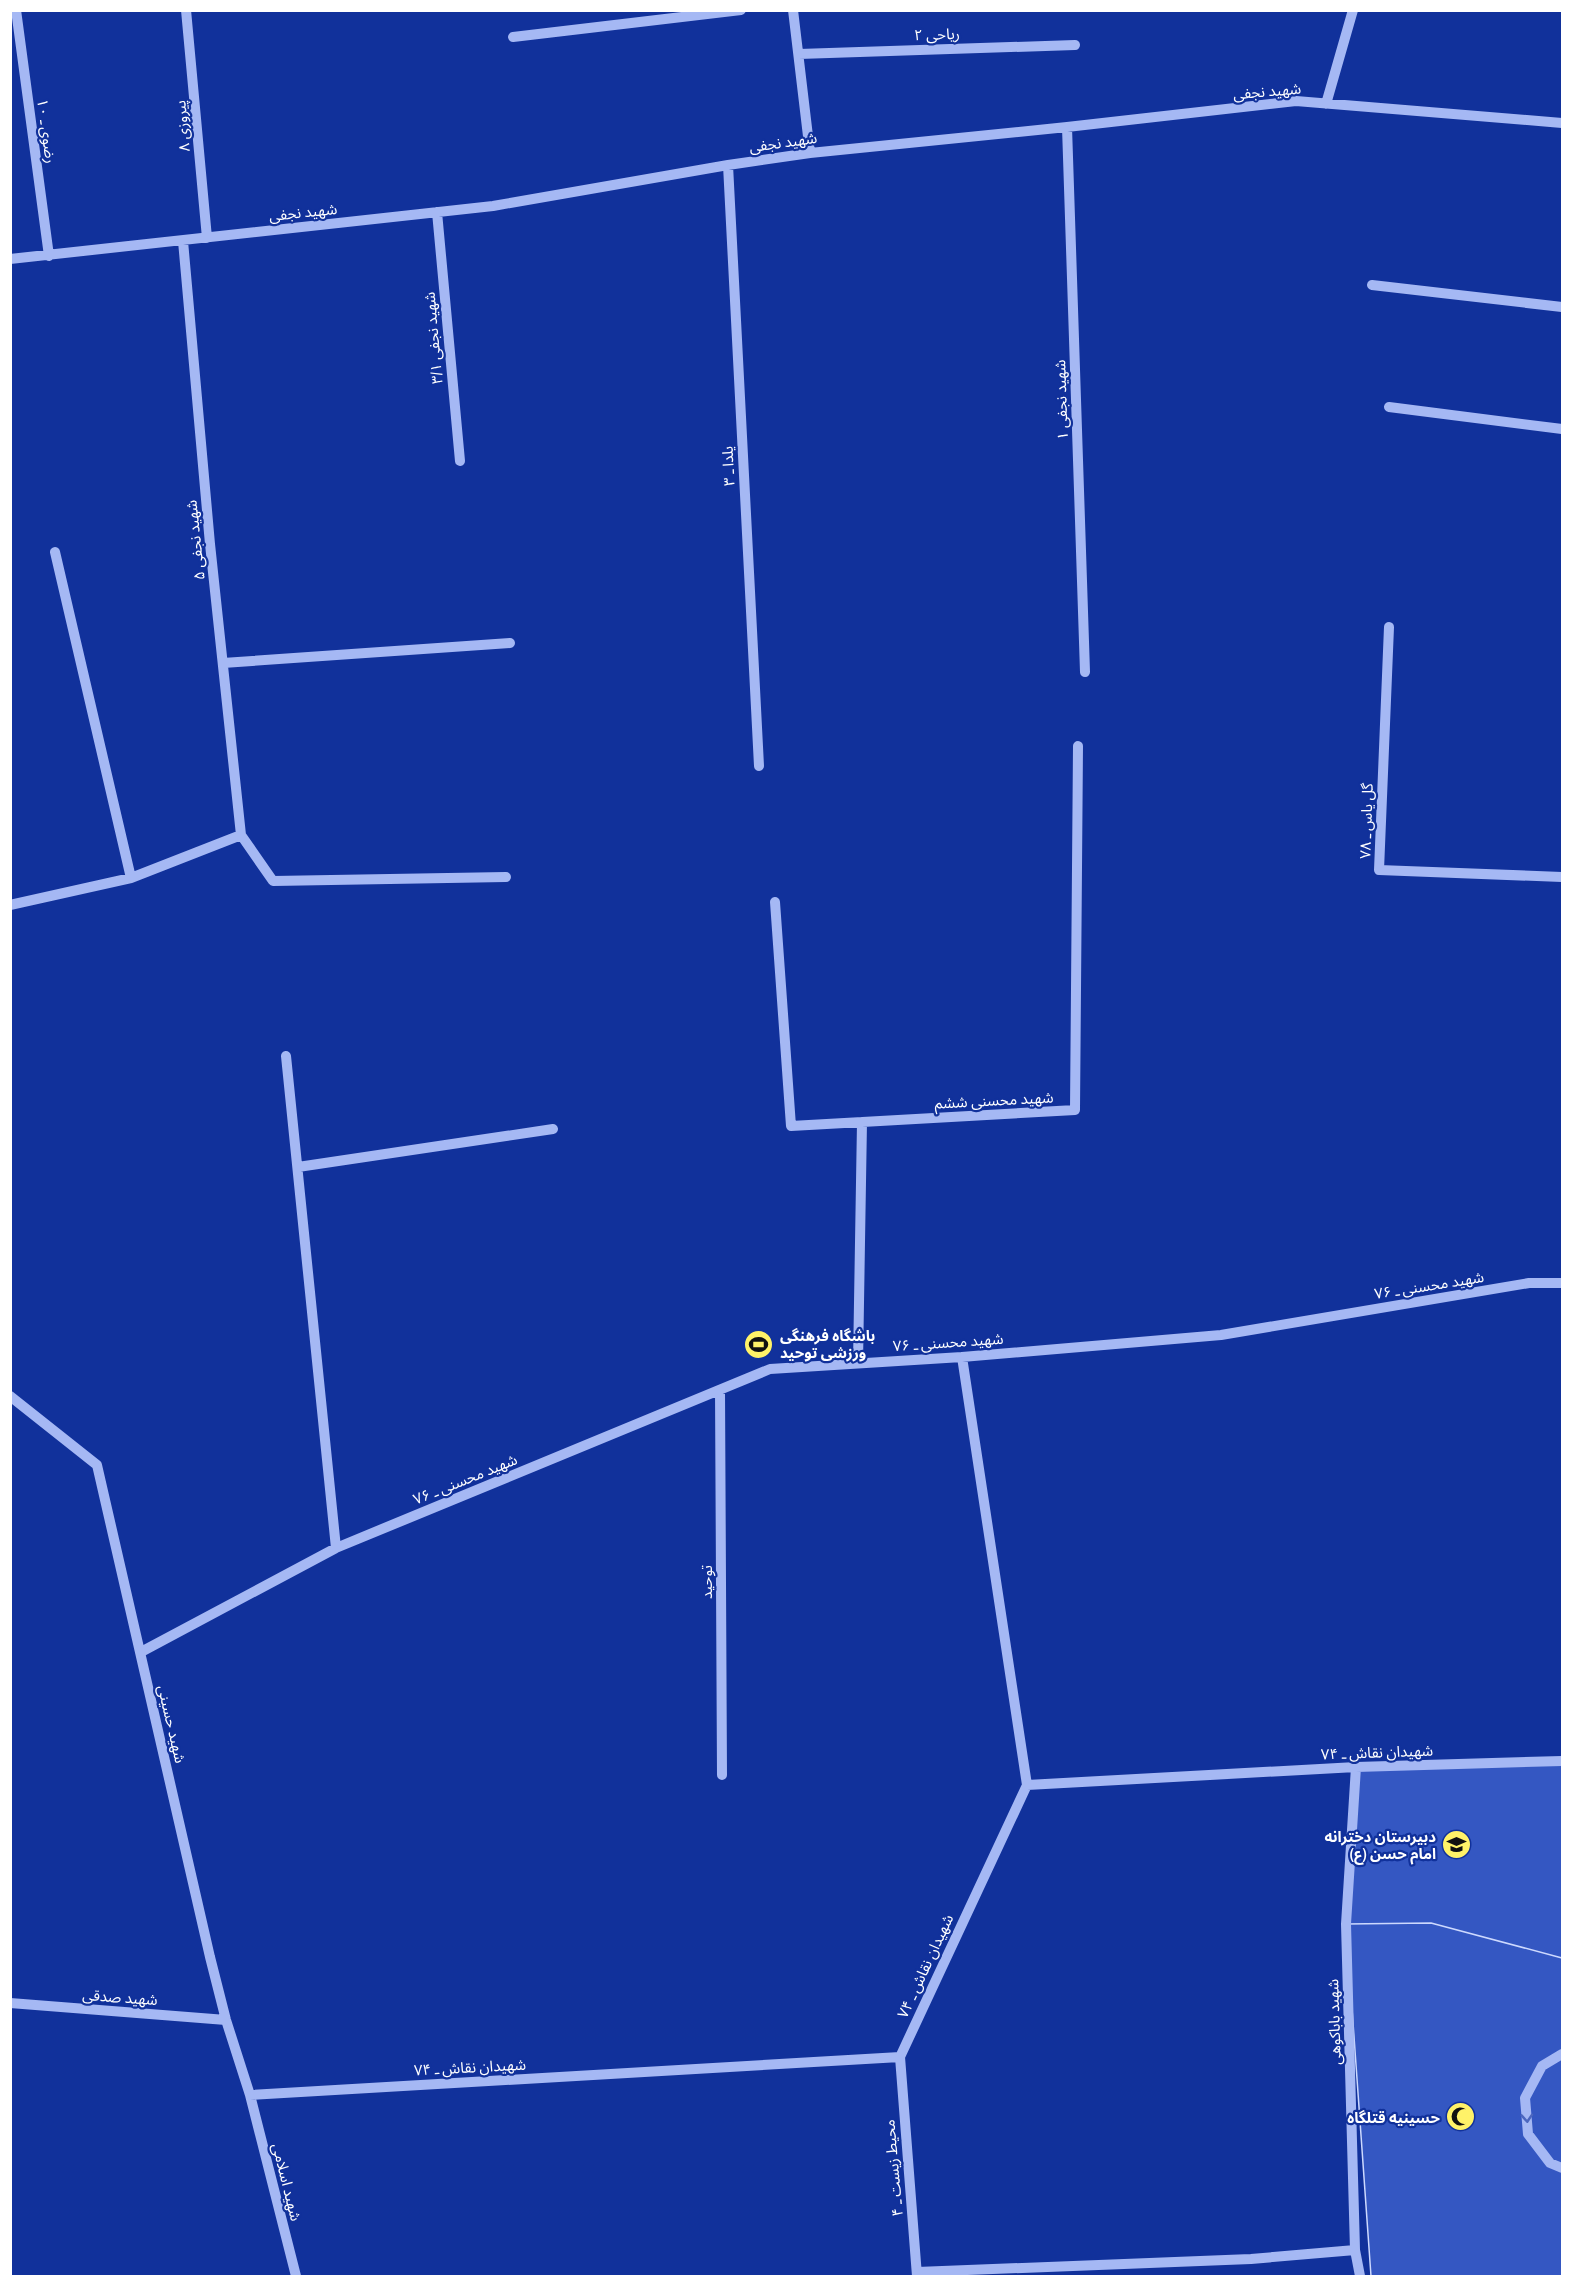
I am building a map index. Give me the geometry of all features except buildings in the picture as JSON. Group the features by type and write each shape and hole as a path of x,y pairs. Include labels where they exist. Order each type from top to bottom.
{"street":[{"name":"رضوی ـ ۱۰","path":"16,10 49,256"},
{"name":"پیروزی ۸","path":"186,10 207,238"},
{"path":"513,37 741,10"},
{"path":"793,10 810,153"},
{"path":"1326,104 1353,10"},
{"name":"ریاحی ۲","path":"799,54 1076,45"},
{"name":"شهید نجفی","path":"10,259 494,206 810,153 1296,101 1563,123"},
{"name":"شهید نجفی ۱","path":"1067,127 1085,672"},
{"name":"یلدا ـ ۳","path":"728,165 759,766"},
{"name":"شهید نجفی ۳/۱","path":"437,212 460,461"},
{"name":"شهید نجفی ۵","path":"183,241 241,835"},
{"path":"1372,285 1563,307"},
{"path":"1389,407 1563,429"},
{"path":"55,552 131,878"},
{"name":"گل یاس ـ ۷۸","path":"1389,627 1379,870 1563,877"},
{"path":"223,663 510,643"},
{"name":"شهید محسنی ششم","path":"862,1122 1076,1110 1078,746"},
{"path":"10,905 131,878 241,835 273,881 506,877"},
{"path":"775,902 791,1126 862,1122 858,1363"},
{"path":"286,1056 336,1548"},
{"path":"298,1167 553,1128"},
{"name":"شهید محسنی ـ ۷۶","path":"141,1652 336,1548 770,1369 962,1357 1221,1335 1529,1283 1563,1283"},
{"path":"962,1357 1027,1785"},
{"name":"توحید","path":"720,1390 722,1774"},
{"name":"شهید حسینی","path":"10,1396 96,1466 210,1956 226,2020 250,2095"},
{"name":"شهیدان نقاش ـ ۷۴","path":"250,2095 900,2057 1027,1785 1356,1767 1563,1761"},
{"name":"شهید باباکوهی","path":"1356,1767 1346,1924 1355,2250 1360,2277"},
{"name":"شهید صدقی","path":"10,2004 226,2020"},
{"path":"1563,2054 1542,2066 1525,2098 1528,2134 1550,2163 1563,2168"},
{"name":"محیط زیست ـ ۴","path":"900,2057 917,2274"},
{"name":"شهید اسلامی","path":"250,2095 296,2277"},
{"path":"917,2274 1251,2259 1355,2250"}],"place":[{"name":"باشگاه فرهنگی ورزشی توحید","path":"759,1344"},
{"name":"دبیرستان دخترانه امام حسن (ع)","path":"1457,1845"},
{"name":"حسینیه قتلگاه","path":"1461,2117"}]}
